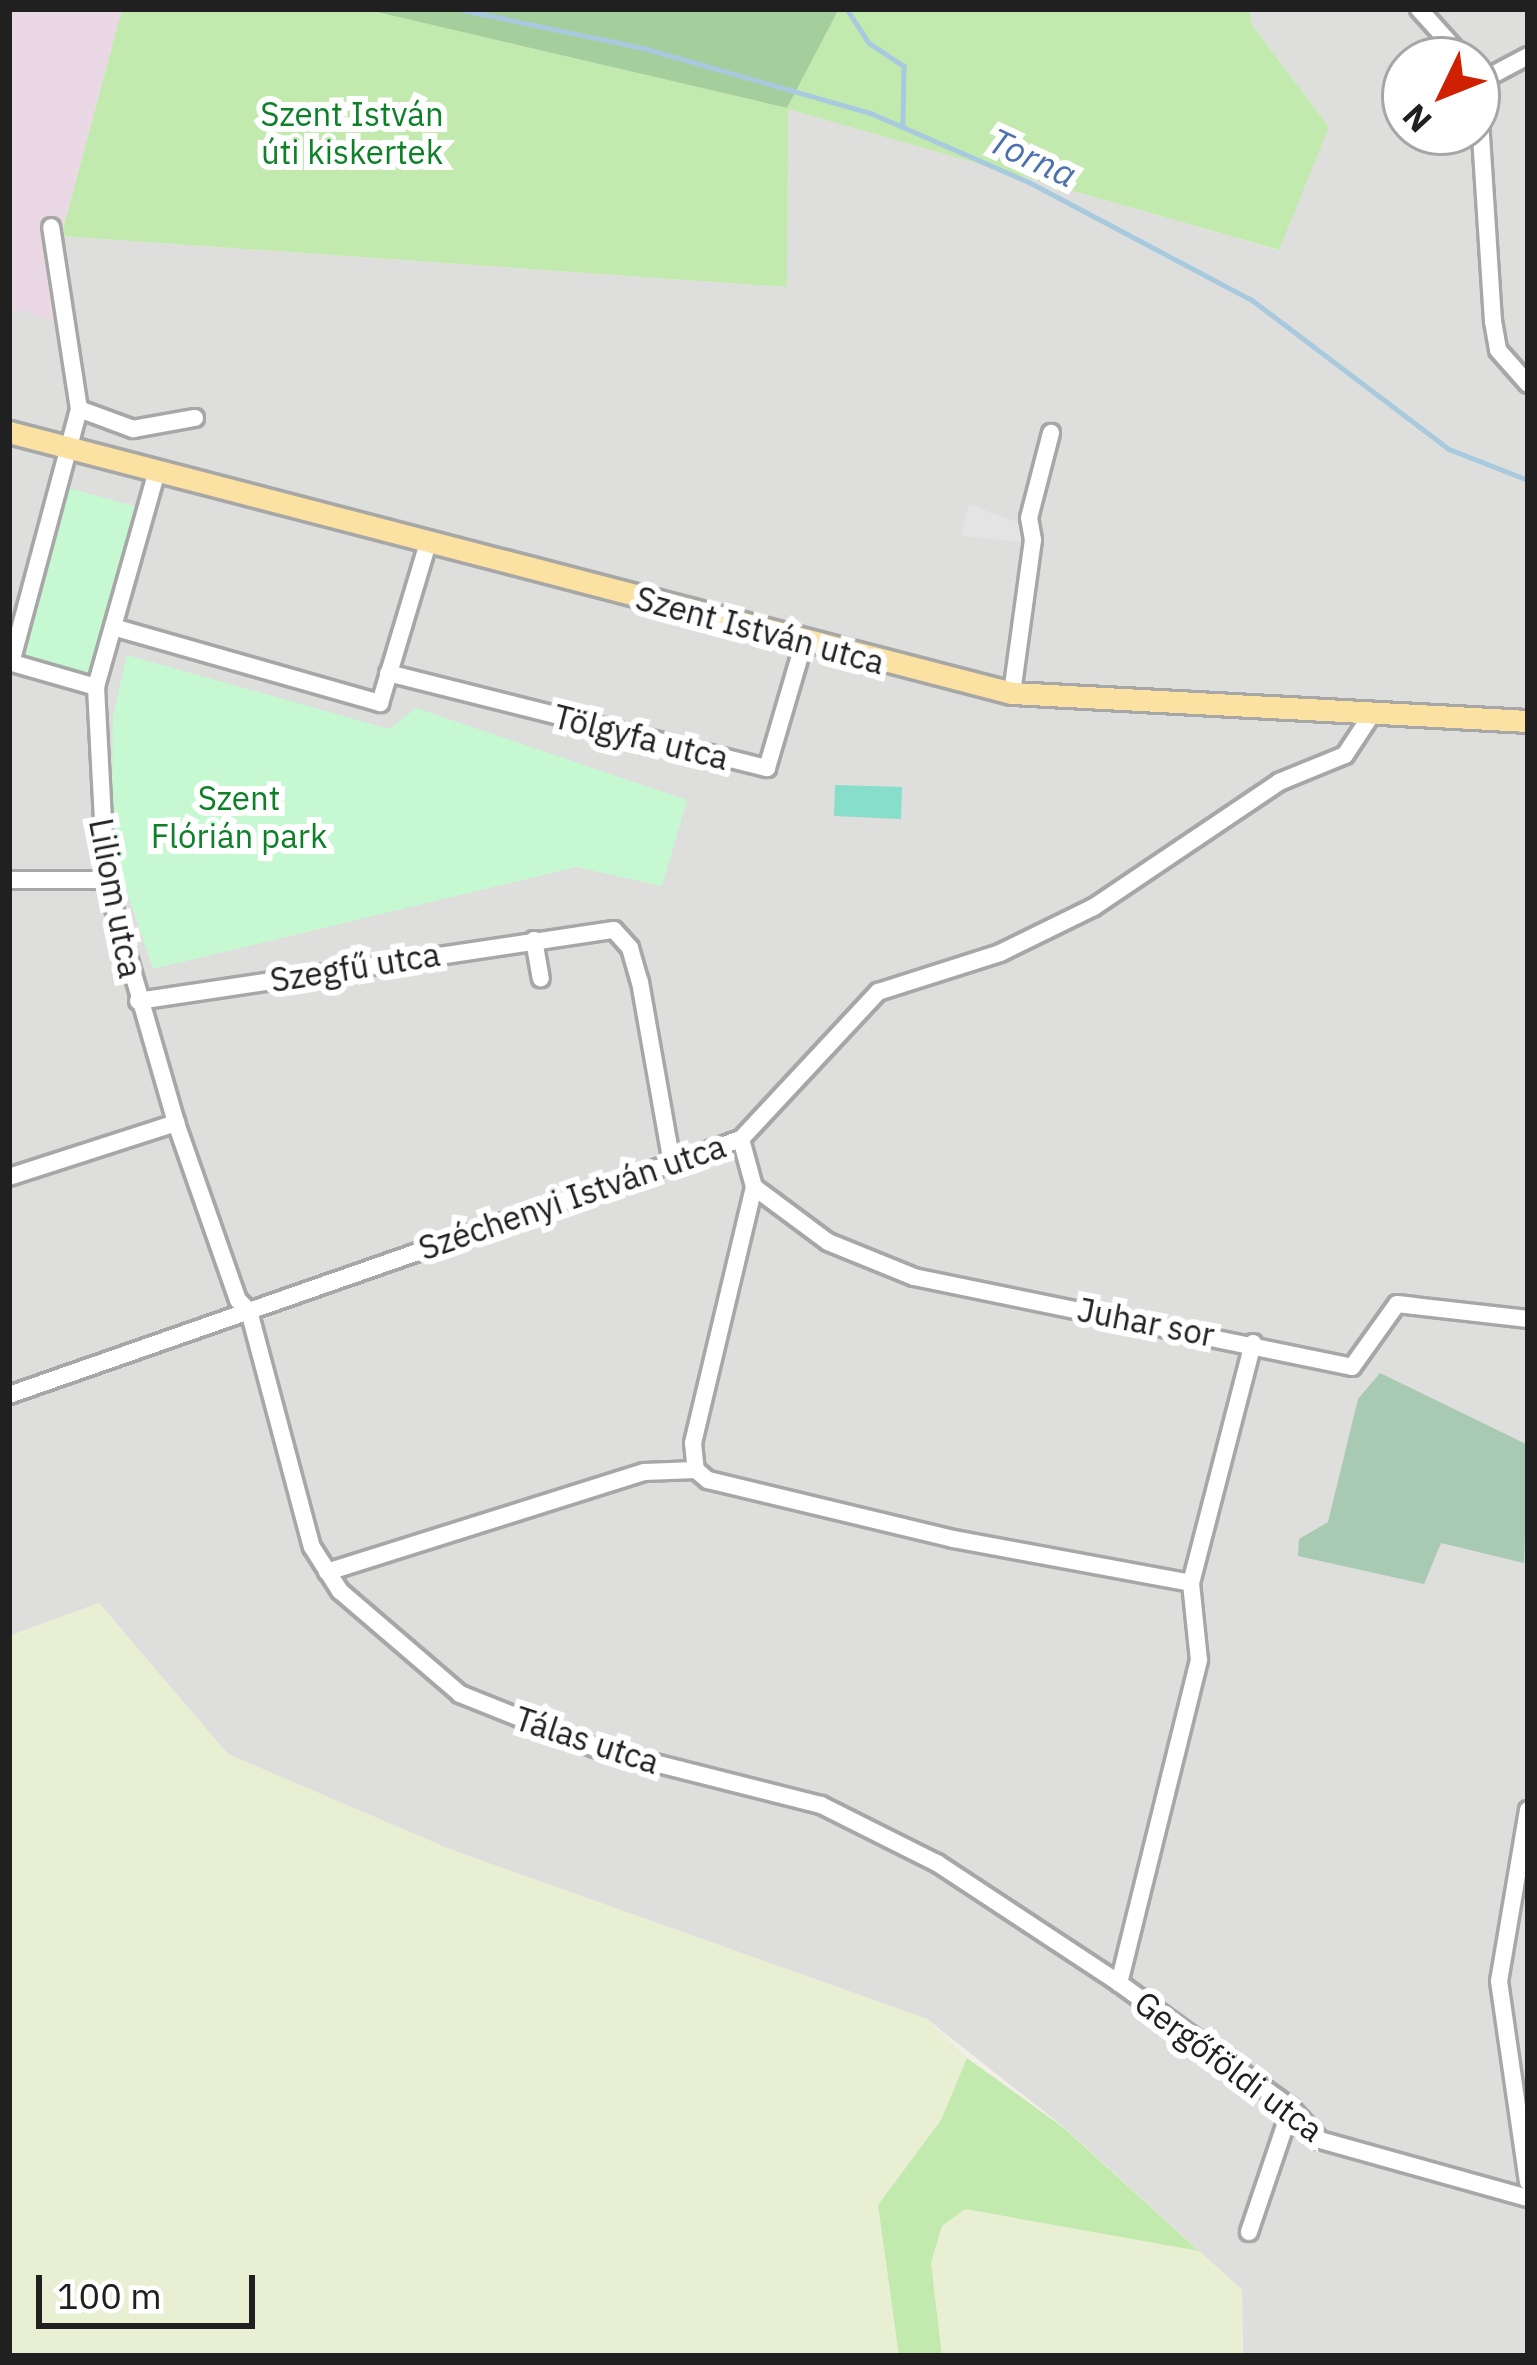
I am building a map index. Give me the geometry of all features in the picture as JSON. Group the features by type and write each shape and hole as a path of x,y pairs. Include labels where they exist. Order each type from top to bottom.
{"main road":[{"name":"Szent István utca","path":"9,432 1012,693 1528,721"}],"street":[{"path":"1419,9 1443,36"},
{"path":"1484,156 1492,321 1498,350 1528,384"},
{"path":"51,227 79,409 10,663 96,687"},
{"path":"79,409 133,429 195,418"},
{"path":"1012,693 1033,540 1029,518 1051,434"},
{"name":"Liliom utca","path":"157,471 96,687 106,880 176,1123 238,1300 249,1311"},
{"path":"113,627 380,703 428,543"},
{"name":"Tölgyfa utca","path":"388,673 767,768 804,642"},
{"name":"Széchenyi István utca","path":"9,1395 741,1139 878,992 1000,953 1094,908 1279,782 1345,755 1372,715"},
{"path":"9,880 106,880"},
{"name":"Szegfű utca","path":"138,1001 601,928 624,937 640,982 672,1164"},
{"path":"534,940 541,978"},
{"path":"9,1177 176,1123"},
{"path":"696,1470 693,1443 754,1187 741,1139"},
{"name":"Juhar sor","path":"754,1187 790,1221 914,1277 1352,1367 1397,1304 1528,1319"},
{"name":"Tálas utca","path":"249,1311 311,1547 327,1572 400,1650 460,1694 595,1748 821,1805 937,1862 1118,1983"},
{"name":"Gergőföldi utca","path":"1253,1343 1191,1583 1199,1660 1118,1983 1291,2108 1320,2140 1528,2198"},
{"path":"327,1572 644,1472 696,1470 742,1491 1191,1583"},
{"path":"1528,1810 1499,1981 1528,2182"},
{"path":"1250,2232 1291,2108"}],"shaded area":[{"path":"9,9 122,9 61,236 56,321 9,308"},
{"path":"1249,9 1528,9 1528,2356 1243,2356 1242,2290 1065,2128 927,2019 452,1850 227,1754 99,1603 9,1636 9,308 56,320 61,236 786,287 787,108 1278,250 1329,127 1252,25"},
{"path":"969,504 1025,525 1021,542 961,536"}],"green space":[{"name":"Szent István úti kiskertek","path":"122,9 364,9 787,108 839,9 1249,9 1252,25 1329,127 1279,250 788,109 787,287 61,236"},
{"path":"364,9 839,9 787,108"},
{"path":"64,487 135,506 88,675 18,655"},
{"name":"Szent Flórián park","path":"127,655 389,729 416,708 687,800 662,886 576,867 153,969 119,868 112,820 113,717"},
{"path":"835,785 902,787 901,819 834,816"},
{"path":"1380,1373 1528,1445 1524,1563 1441,1543 1424,1584 1298,1556 1299,1539 1328,1522 1358,1399"},
{"path":"99,1603 228,1754 452,1850 927,2019 967,2058 941,2120 878,2205 899,2356 9,2356 9,1636"},
{"path":"967,2058 1064,2128 1199,2251 965,2209 942,2226 931,2263 942,2356 899,2356 878,2205 941,2120"},
{"path":"965,2209 1199,2251 1242,2290 1243,2356 942,2356 931,2263 942,2226"}],"waterway":[{"name":"Torna","path":"458,9 647,49 873,114 1029,182 1252,300 1449,449 1528,480"},
{"path":"847,9 869,43 904,66 903,126"}]}
